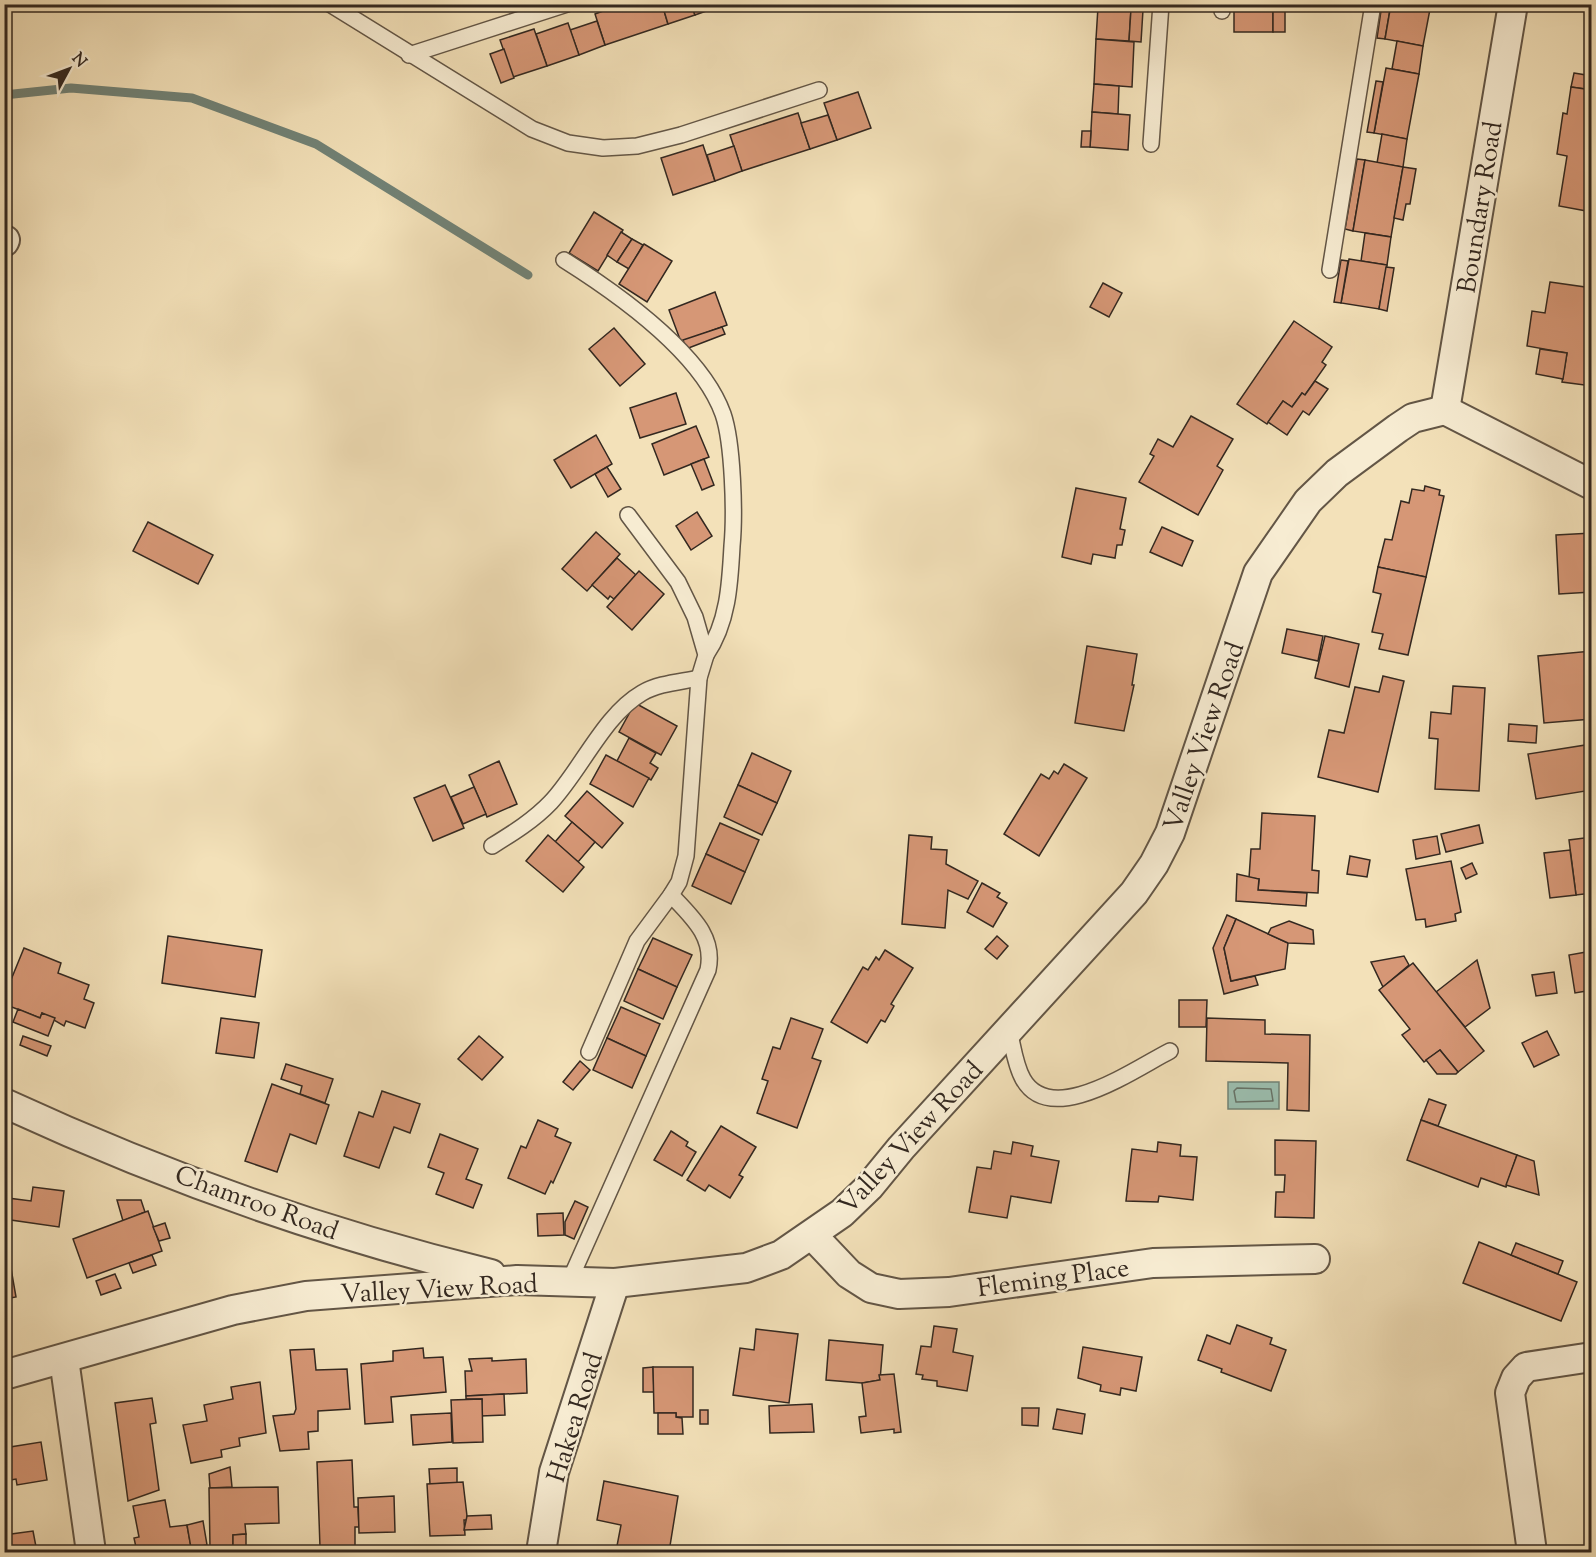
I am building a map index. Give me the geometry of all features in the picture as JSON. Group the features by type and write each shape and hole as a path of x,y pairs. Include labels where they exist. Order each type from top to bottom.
{"street":[{"name":"Boundary Road","path":"1445,410 1513,4"},
{"path":"1445,410 1592,485"},
{"name":"Valley View Road","path":"4,1375 64,1359 131,1337 233,1310 306,1296 517,1280 615,1283 746,1268 781,1255 812,1235 842,1214 869,1187 1134,893 1170,833 1258,573 1308,501 1337,473 1413,418 1445,410"},
{"name":"Chamroo Road","path":"4,1103 72,1134 339,1232 423,1257 517,1280"},
{"name":"Fleming Place","path":"812,1235 849,1275 871,1288 899,1294 949,1292 1153,1263 1315,1259"},
{"name":"Hakea Road","path":"541,1552 554,1472 615,1283"},
{"path":"1532,1552 1510,1393 1516,1378 1526,1367 1592,1357"},
{"path":"64,1359 91,1552"}],"lane":[{"path":"409,55 567,4"},
{"path":"1151,144 1161,4"},
{"path":"1330,270 1373,4"},
{"path":"331,5 531,129 568,143 603,148 637,146 681,135 819,90"},
{"path":"564,260 616,292 664,335 702,378 724,416 731,469 733,511 730,579 717,638 706,655 699,678 686,856 679,882 671,896 637,940 589,1052"},
{"path":"628,515 678,582 695,617 706,655"},
{"path":"492,846 531,820 552,801 617,715 640,694 653,687 699,678"},
{"path":"569,1282 708,970 710,949 705,935 671,896"},
{"path":"1009,1030 1024,1080 1038,1095 1056,1100 1080,1097 1170,1051"}],"water":[{"path":"1228,1082 1279,1082 1279,1109 1228,1109"}],"building":[{"path":"622,4 662,4 668,24 605,45 595,14"},
{"path":"662,4 691,4 695,15 668,24"},
{"path":"691,4 726,4 695,15"},
{"path":"1234,4 1273,4 1273,32 1234,32"},
{"path":"1273,4 1285,4 1285,32 1273,32"},
{"path":"1382,4 1391,4 1385,39 1377,38"},
{"path":"1391,4 1431,4 1423,46 1385,39"},
{"path":"1098,7 1131,9 1129,41 1096,39"},
{"path":"1131,9 1143,10 1141,42 1129,41"},
{"path":"597,21 605,45 579,55 570,30"},
{"path":"568,23 579,55 547,66 536,34"},
{"path":"534,29 547,66 513,77 500,40"},
{"path":"1096,39 1134,42 1132,87 1094,84"},
{"path":"1397,41 1423,46 1419,74 1392,69"},
{"path":"504,49 514,78 501,83 490,54"},
{"path":"1386,68 1419,74 1407,139 1374,133"},
{"path":"1574,73 1592,76 1592,90 1571,87"},
{"path":"1376,81 1383,82 1374,133 1367,132"},
{"path":"1094,84 1119,86 1118,114 1092,112"},
{"path":"1571,87 1592,90 1592,212 1559,206 1567,156 1557,154 1563,113 1567,114"},
{"path":"858,92 871,128 837,140 824,103"},
{"path":"1092,112 1130,115 1128,150 1090,147"},
{"path":"798,113 810,149 742,171 730,135"},
{"path":"828,115 837,140 810,149 801,123"},
{"path":"1082,131 1091,131 1090,147 1081,147"},
{"path":"1382,134 1407,139 1403,167 1377,163"},
{"path":"703,145 715,181 673,195 661,158"},
{"path":"734,146 742,171 715,181 707,155"},
{"path":"1357,159 1365,160 1353,231 1345,229"},
{"path":"1365,160 1403,167 1391,237 1353,231"},
{"path":"1403,167 1416,169 1410,204 1406,204 1403,220 1394,218"},
{"path":"594,212 623,230 598,271 569,253"},
{"path":"621,232 632,239 617,262 607,255"},
{"path":"1365,233 1391,237 1387,265 1361,261"},
{"path":"632,239 643,245 629,269 617,262"},
{"path":"644,244 672,261 647,302 619,284"},
{"path":"1349,259 1387,265 1379,309 1341,303"},
{"path":"1341,260 1348,261 1341,303 1334,302"},
{"path":"1386,267 1394,268 1387,311 1379,309"},
{"path":"1550,282 1592,288 1592,334 1585,363 1592,364 1592,386 1562,382 1567,353 1527,346 1532,311 1545,313"},
{"path":"1103,283 1122,293 1109,317 1090,307"},
{"path":"715,292 727,325 681,342 669,310"},
{"path":"1294,321 1332,347 1322,362 1326,365 1305,395 1302,393 1292,407 1283,401 1267,424 1237,404"},
{"path":"722,327 725,334 686,349 683,340"},
{"path":"614,328 645,364 620,386 589,349"},
{"path":"1540,349 1567,353 1563,379 1536,374"},
{"path":"1315,381 1328,389 1309,415 1303,411 1287,435 1268,422 1283,401 1292,407"},
{"path":"676,393 686,424 640,438 630,408"},
{"path":"1191,416 1233,439 1217,466 1223,470 1198,515 1139,482 1154,456 1150,454 1158,439 1173,447"},
{"path":"696,426 709,457 664,475 652,444"},
{"path":"596,435 612,464 571,488 554,460"},
{"path":"704,459 714,485 702,490 691,464"},
{"path":"607,467 621,489 608,497 595,474"},
{"path":"1425,486 1440,490 1439,495 1444,496 1426,577 1378,567 1385,539 1392,540 1401,501 1409,503 1412,489 1424,491"},
{"path":"1076,488 1126,498 1120,529 1125,530 1122,545 1117,545 1115,558 1093,554 1091,564 1062,557"},
{"path":"697,512 712,536 691,550 676,526"},
{"path":"148,522 213,555 198,584 133,551"},
{"path":"1162,527 1193,541 1182,566 1150,552"},
{"path":"596,532 620,554 587,591 562,569"},
{"path":"1592,533 1592,592 1559,594 1556,535"},
{"path":"617,558 636,575 614,599 610,596 608,599 592,585"},
{"path":"1378,567 1426,577 1408,655 1379,649 1383,634 1372,632 1381,594 1373,592"},
{"path":"639,571 664,594 632,630 607,607"},
{"path":"1287,629 1323,636 1318,661 1282,653"},
{"path":"1325,636 1359,644 1349,687 1315,678"},
{"path":"1087,646 1137,654 1132,685 1134,685 1124,731 1075,723"},
{"path":"1592,651 1592,719 1544,723 1538,656"},
{"path":"1383,676 1404,681 1378,792 1318,777 1329,730 1344,733 1355,687 1379,692"},
{"path":"1453,686 1485,688 1479,791 1435,789 1438,739 1429,738 1431,712 1451,714"},
{"path":"635,703 677,726 661,755 619,732"},
{"path":"1509,724 1537,726 1536,743 1508,741"},
{"path":"629,738 656,753 650,763 658,768 651,780 617,761"},
{"path":"1592,744 1592,796 1587,797 1585,791 1536,799 1528,754"},
{"path":"752,753 791,771 777,803 738,785"},
{"path":"606,755 649,778 633,807 590,784"},
{"path":"499,761 517,804 487,817 469,775"},
{"path":"1064,764 1087,778 1039,856 1004,834 1041,774 1049,779 1054,771 1058,774"},
{"path":"445,785 464,828 433,841 414,798"},
{"path":"738,785 777,803 762,835 724,817"},
{"path":"474,787 486,814 463,824 451,797"},
{"path":"587,791 623,823 602,848 565,816"},
{"path":"1262,813 1315,816 1312,870 1319,871 1318,893 1258,890 1259,879 1249,878 1251,849 1260,849"},
{"path":"572,822 595,842 578,862 555,842"},
{"path":"720,823 759,840 745,872 706,854"},
{"path":"1479,825 1483,843 1446,852 1441,834"},
{"path":"548,835 584,867 563,892 526,861"},
{"path":"909,835 932,837 931,849 947,850 946,864 978,881 968,899 948,890 945,928 902,924"},
{"path":"1437,836 1440,854 1416,859 1413,840"},
{"path":"1592,837 1592,893 1576,895 1569,840"},
{"path":"1570,850 1576,895 1550,898 1544,853"},
{"path":"706,854 745,872 731,904 692,886"},
{"path":"1350,856 1370,860 1367,877 1347,874"},
{"path":"1451,861 1461,912 1455,914 1456,921 1426,927 1425,919 1416,920 1406,869"},
{"path":"1472,863 1477,874 1466,879 1461,868"},
{"path":"1237,874 1259,879 1258,890 1307,893 1306,906 1236,901"},
{"path":"982,883 1000,893 997,897 1007,903 993,927 967,912"},
{"path":"1227,915 1236,919 1224,948 1231,981 1255,976 1258,985 1224,994 1213,948"},
{"path":"1236,919 1288,943 1285,969 1231,981 1224,948"},
{"path":"1289,921 1313,930 1314,944 1288,943 1268,934 1271,928"},
{"path":"168,936 262,950 255,997 162,983"},
{"path":"997,936 1008,946 997,959 985,949"},
{"path":"653,938 692,955 677,987 638,969"},
{"path":"24,948 61,963 58,973 89,985 84,999 94,1003 85,1028 66,1021 64,1026 42,1013 40,1018 4,1004 4,997"},
{"path":"885,950 913,968 891,1004 894,1006 885,1022 881,1020 867,1043 831,1022 863,967 868,970 876,957 879,960"},
{"path":"1592,951 1592,990 1575,993 1569,955"},
{"path":"1404,956 1409,965 1383,987 1371,962"},
{"path":"1477,960 1490,1008 1465,1027 1436,992"},
{"path":"1413,963 1484,1051 1458,1072 1440,1050 1424,1062 1402,1035 1410,1029 1379,990"},
{"path":"638,969 677,987 663,1019 624,1001"},
{"path":"1554,972 1557,993 1536,996 1532,975"},
{"path":"1179,1000 1207,1000 1206,1027 1179,1027"},
{"path":"621,1007 660,1024 646,1056 607,1038"},
{"path":"18,1009 40,1018 42,1013 55,1018 48,1036 13,1022"},
{"path":"221,1018 259,1023 254,1058 216,1053"},
{"path":"791,1018 823,1029 812,1058 821,1061 797,1128 757,1113 768,1081 762,1079 773,1047 780,1049"},
{"path":"1207,1018 1265,1020 1265,1034 1310,1035 1309,1111 1287,1110 1288,1063 1206,1061"},
{"path":"1547,1031 1559,1055 1534,1067 1522,1043"},
{"path":"23,1036 51,1046 47,1056 20,1045"},
{"path":"479,1036 503,1057 482,1080 458,1059"},
{"path":"607,1038 646,1056 632,1088 593,1070"},
{"path":"1440,1050 1458,1072 1456,1074 1437,1074 1426,1060"},
{"path":"580,1061 590,1070 573,1090 563,1082"},
{"path":"286,1064 333,1079 325,1103 300,1094 302,1086 281,1079"},
{"path":"272,1084 329,1105 316,1144 290,1134 277,1172 245,1161"},
{"path":"382,1091 420,1104 410,1133 394,1127 379,1168 344,1156 359,1112 373,1117"},
{"path":"1429,1099 1446,1105 1438,1126 1421,1120"},
{"path":"538,1120 558,1129 555,1136 571,1143 553,1183 551,1181 545,1194 508,1178 521,1146 526,1148"},
{"path":"1421,1120 1517,1155 1506,1187 1481,1178 1478,1187 1407,1160"},
{"path":"721,1126 756,1147 739,1175 743,1177 730,1198 709,1185 705,1191 687,1180"},
{"path":"671,1131 688,1142 686,1146 696,1152 682,1176 654,1160"},
{"path":"440,1134 478,1149 466,1179 482,1185 473,1208 436,1194 444,1173 428,1167"},
{"path":"1275,1140 1316,1141 1314,1218 1275,1217 1276,1192 1284,1192 1285,1175 1275,1175"},
{"path":"1013,1142 1033,1146 1031,1156 1059,1161 1051,1203 1011,1196 1007,1218 969,1212 977,1167 991,1169 994,1151 1011,1154"},
{"path":"1158,1142 1181,1145 1180,1156 1197,1157 1193,1200 1159,1196 1158,1202 1126,1201 1132,1149 1157,1152"},
{"path":"1517,1155 1534,1161 1539,1195 1506,1185"},
{"path":"4,1177 10,1178 8,1198 31,1201 33,1187 64,1191 59,1227 4,1219"},
{"path":"117,1200 141,1200 145,1212 123,1221"},
{"path":"575,1201 588,1207 574,1239 565,1235 565,1222"},
{"path":"148,1211 162,1251 87,1278 73,1239"},
{"path":"563,1213 564,1235 538,1236 537,1214"},
{"path":"165,1223 170,1238 159,1241 153,1227"},
{"path":"1479,1242 1577,1282 1561,1321 1463,1283"},
{"path":"1516,1243 1563,1261 1558,1274 1511,1255"},
{"path":"152,1255 156,1265 133,1273 129,1263"},
{"path":"4,1257 9,1257 16,1297 4,1299"},
{"path":"115,1274 121,1288 101,1295 96,1281"},
{"path":"1237,1325 1272,1338 1270,1344 1286,1350 1271,1391 1221,1372 1222,1369 1198,1360 1207,1335 1230,1344"},
{"path":"934,1326 957,1329 953,1352 973,1356 967,1391 937,1386 937,1381 922,1379 923,1375 916,1374 921,1346 931,1347"},
{"path":"756,1329 798,1334 789,1403 733,1395 740,1348 754,1350"},
{"path":"829,1340 883,1345 880,1380 862,1383 826,1380"},
{"path":"1083,1347 1142,1357 1136,1391 1121,1388 1120,1395 1100,1391 1101,1385 1078,1378"},
{"path":"423,1348 424,1358 443,1357 446,1392 391,1397 393,1422 365,1424 361,1364 393,1361 393,1351"},
{"path":"314,1349 316,1370 347,1369 350,1409 318,1411 318,1431 308,1432 309,1449 280,1451 273,1416 294,1414 296,1409 290,1350"},
{"path":"492,1358 492,1361 526,1359 527,1393 466,1396 465,1371 472,1371 469,1359"},
{"path":"653,1367 654,1392 643,1392 643,1368"},
{"path":"653,1367 693,1367 693,1417 676,1417 676,1413 654,1413"},
{"path":"894,1374 901,1432 894,1433 894,1429 861,1433 859,1417 866,1416 862,1383 880,1380 879,1375"},
{"path":"260,1382 266,1433 239,1438 240,1446 221,1450 222,1457 191,1463 183,1425 207,1421 204,1405 233,1399 231,1387"},
{"path":"504,1394 505,1415 481,1416 482,1399 466,1399 466,1396"},
{"path":"152,1398 156,1423 150,1424 159,1490 128,1501 115,1403"},
{"path":"482,1399 483,1442 453,1443 451,1400"},
{"path":"812,1404 814,1432 770,1433 769,1406"},
{"path":"1022,1408 1039,1408 1038,1426 1022,1425"},
{"path":"1057,1409 1085,1414 1082,1434 1053,1429"},
{"path":"700,1410 708,1410 708,1424 700,1424"},
{"path":"451,1413 452,1442 413,1445 411,1415"},
{"path":"658,1413 676,1413 676,1417 682,1418 683,1434 658,1434"},
{"path":"41,1442 47,1480 17,1485 16,1479 4,1481 4,1448"},
{"path":"352,1460 354,1507 358,1507 359,1527 355,1527 355,1546 320,1547 317,1462"},
{"path":"230,1467 232,1487 210,1488 209,1474"},
{"path":"457,1468 457,1483 430,1484 429,1469"},
{"path":"604,1481 678,1496 669,1552 616,1551 621,1525 597,1520"},
{"path":"463,1482 467,1516 467,1520 464,1520 465,1535 430,1536 427,1484"},
{"path":"278,1487 279,1523 245,1524 246,1534 233,1535 233,1547 210,1547 209,1488"},
{"path":"394,1496 395,1532 359,1533 358,1498"},
{"path":"165,1500 170,1527 187,1525 192,1552 137,1552 134,1538 139,1537 133,1506"},
{"path":"491,1515 492,1529 464,1530 467,1516"},
{"path":"203,1521 207,1545 191,1548 187,1525"},
{"path":"33,1531 37,1552 4,1552 4,1535"},
{"path":"246,1534 246,1552 214,1552 214,1547 233,1547 233,1535"}],"waterway":[{"path":"4,95 71,88 192,98 316,144 528,275"}]}
